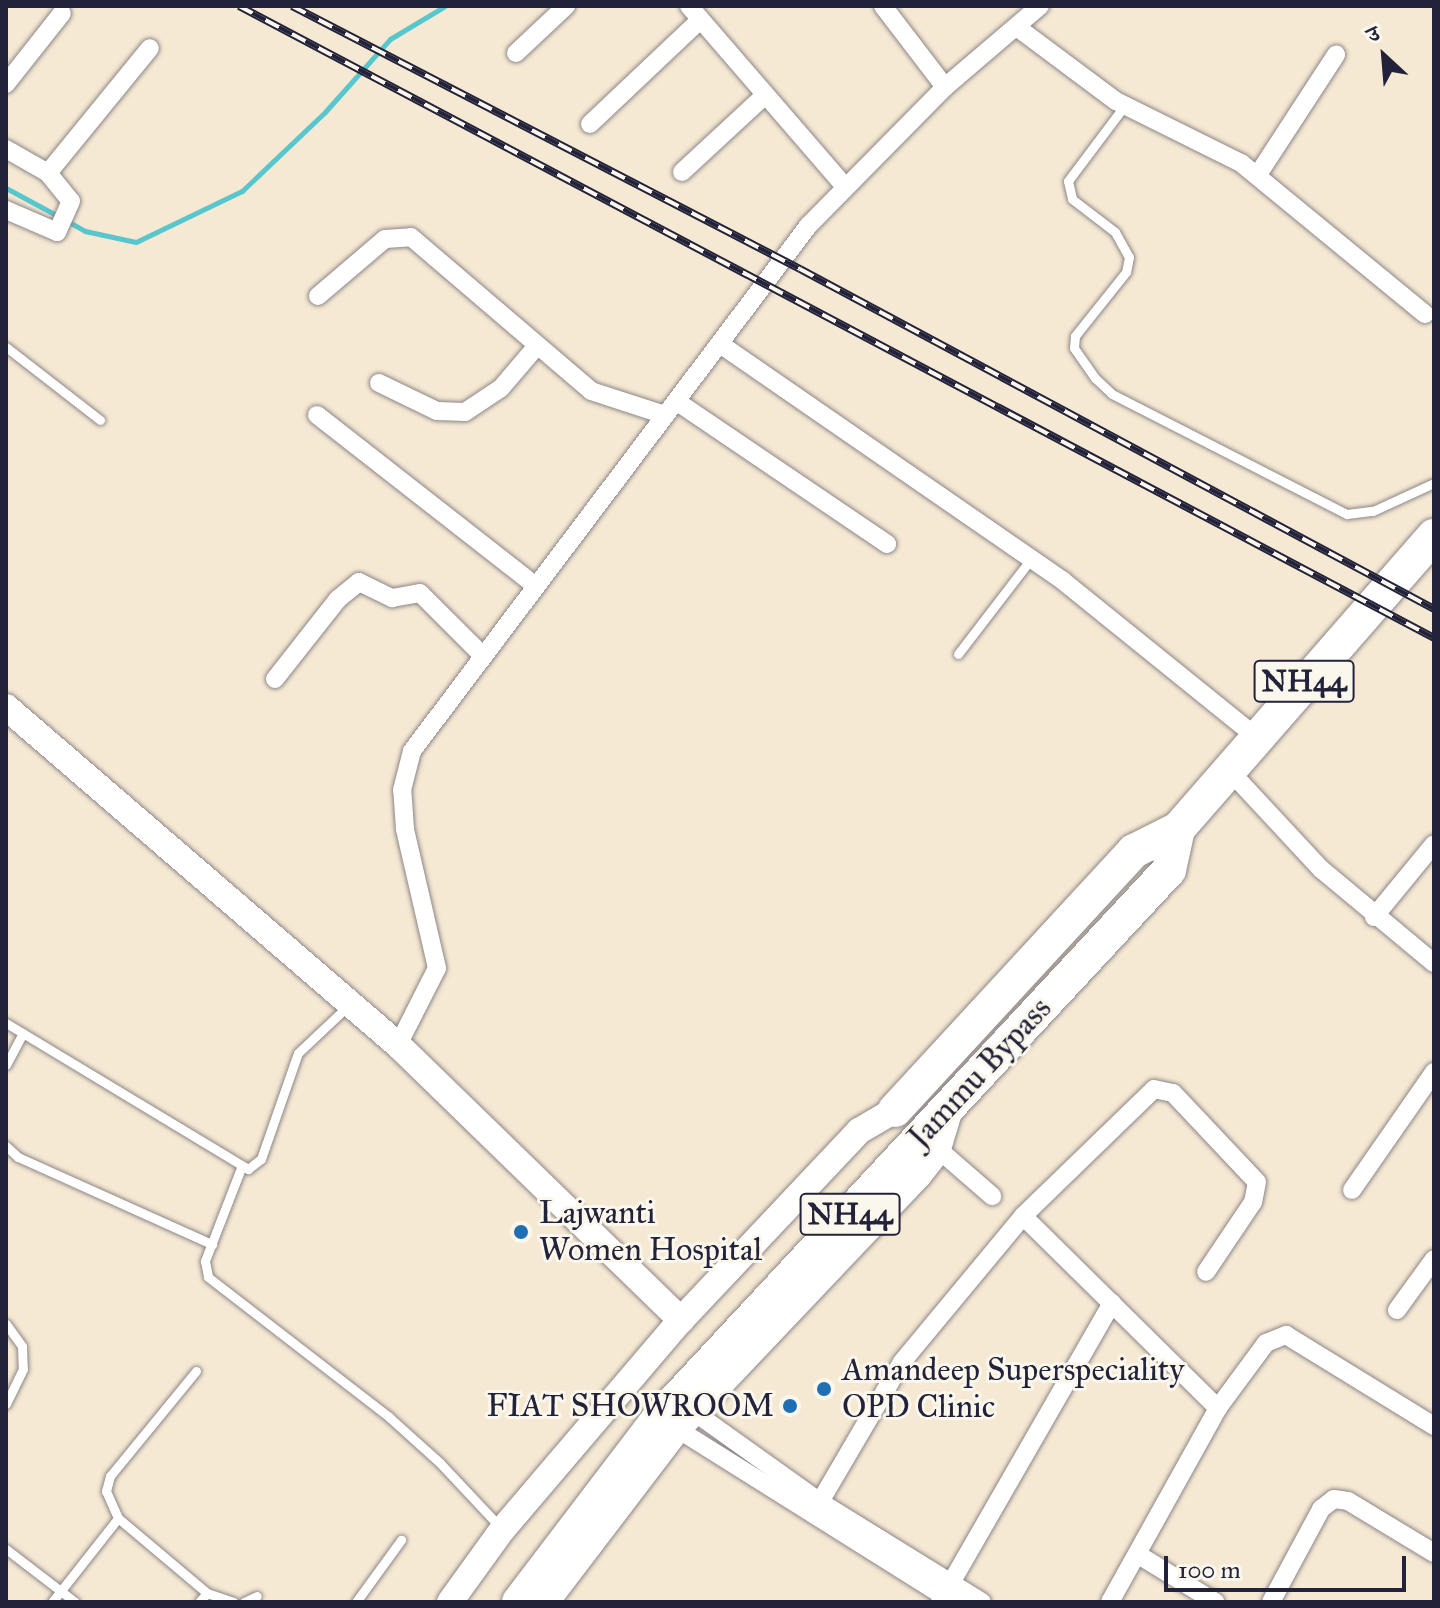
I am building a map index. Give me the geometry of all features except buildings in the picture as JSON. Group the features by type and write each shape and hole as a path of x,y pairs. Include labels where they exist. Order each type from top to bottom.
{"highway":[{"name":"Jammu Bypass","path":"895,1110 1134,851 1178,829 1227,768 1434,536"},
{"name":"Jammu Bypass","path":"519,1602 952,1104 1169,870 1178,829"}],"street":[{"path":"516,53 566,6"},
{"path":"883,6 945,87"},
{"path":"6,84 62,13"},
{"path":"590,124 694,13 763,97 845,187"},
{"path":"398,1045 437,968 405,829 404,772 412,751 533,584 845,187 945,87 1026,15 1125,105 1227,154 1425,314"},
{"path":"48,173 150,48"},
{"path":"1257,176 1336,55"},
{"path":"682,172 763,97"},
{"path":"6,149 48,173 70,195 61,229 52,232 6,210"},
{"path":"318,296 359,256 400,234 451,268 536,347 591,391 670,408 887,544"},
{"path":"720,344 1031,559 1255,736"},
{"path":"379,383 437,411 465,412 501,388 536,347"},
{"path":"317,415 533,584"},
{"path":"275,679 338,599 359,582 392,598 420,593 482,655"},
{"path":"6,707 398,1045 681,1320"},
{"path":"1227,768 1374,917 1434,963"},
{"path":"1374,917 1434,844"},
{"path":"1352,1190 1434,1072"},
{"path":"817,1507 902,1362 1023,1216 1146,1093 1165,1089 1257,1182 1253,1202 1206,1272"},
{"path":"546,1602 677,1419 919,1175 938,1149 952,1104"},
{"path":"450,1602 502,1530 681,1320 859,1131 895,1110"},
{"path":"938,1149 992,1196"},
{"path":"1023,1216 1218,1408"},
{"path":"1397,1310 1434,1259"},
{"path":"947,1596 1112,1303"},
{"path":"1110,1602 1218,1408 1266,1343 1286,1335 1434,1426"},
{"path":"677,1419 817,1507 947,1596 982,1602"},
{"path":"1271,1602 1321,1509 1334,1499 1348,1501 1434,1553"},
{"path":"1137,1554 1215,1602"}],"lane":[{"path":"1125,105 1068,181 1072,199 1115,232 1129,257 1126,272 1075,336 1074,348 1095,378 1151,415 1347,514 1373,511 1434,483"},
{"path":"6,347 100,420"},
{"path":"958,654 1031,559"},
{"path":"6,1023 241,1168 256,1167 261,1159 298,1053 351,1003"},
{"path":"6,1065 23,1033"},
{"path":"6,1146 18,1157 212,1244"},
{"path":"241,1168 205,1269 215,1288 389,1417 440,1463 502,1530"},
{"path":"6,1324 22,1346 23,1369 6,1404"},
{"path":"196,1371 110,1476 106,1491 118,1518 207,1593 233,1602"},
{"path":"52,1602 118,1518"},
{"path":"356,1602 401,1540"},
{"path":"6,1549 75,1602"},
{"path":"199,1602 207,1593"},
{"path":"244,1602 257,1596"}],"waterway":[{"path":"67,221 85,231 136,242 242,191 325,112 390,39 445,6"},
{"path":"6,188 58,216"}],"railway":[{"path":"239,6 1434,638"},
{"path":"292,6 800,269 1434,609"}],"place":[{"name":"Lajwanti Women Hospital","path":"521,1232"},
{"name":"Amandeep Superspeciality OPD Clinic","path":"824,1389"},
{"name":"FIAT SHOWROOM","path":"790,1406"}]}
